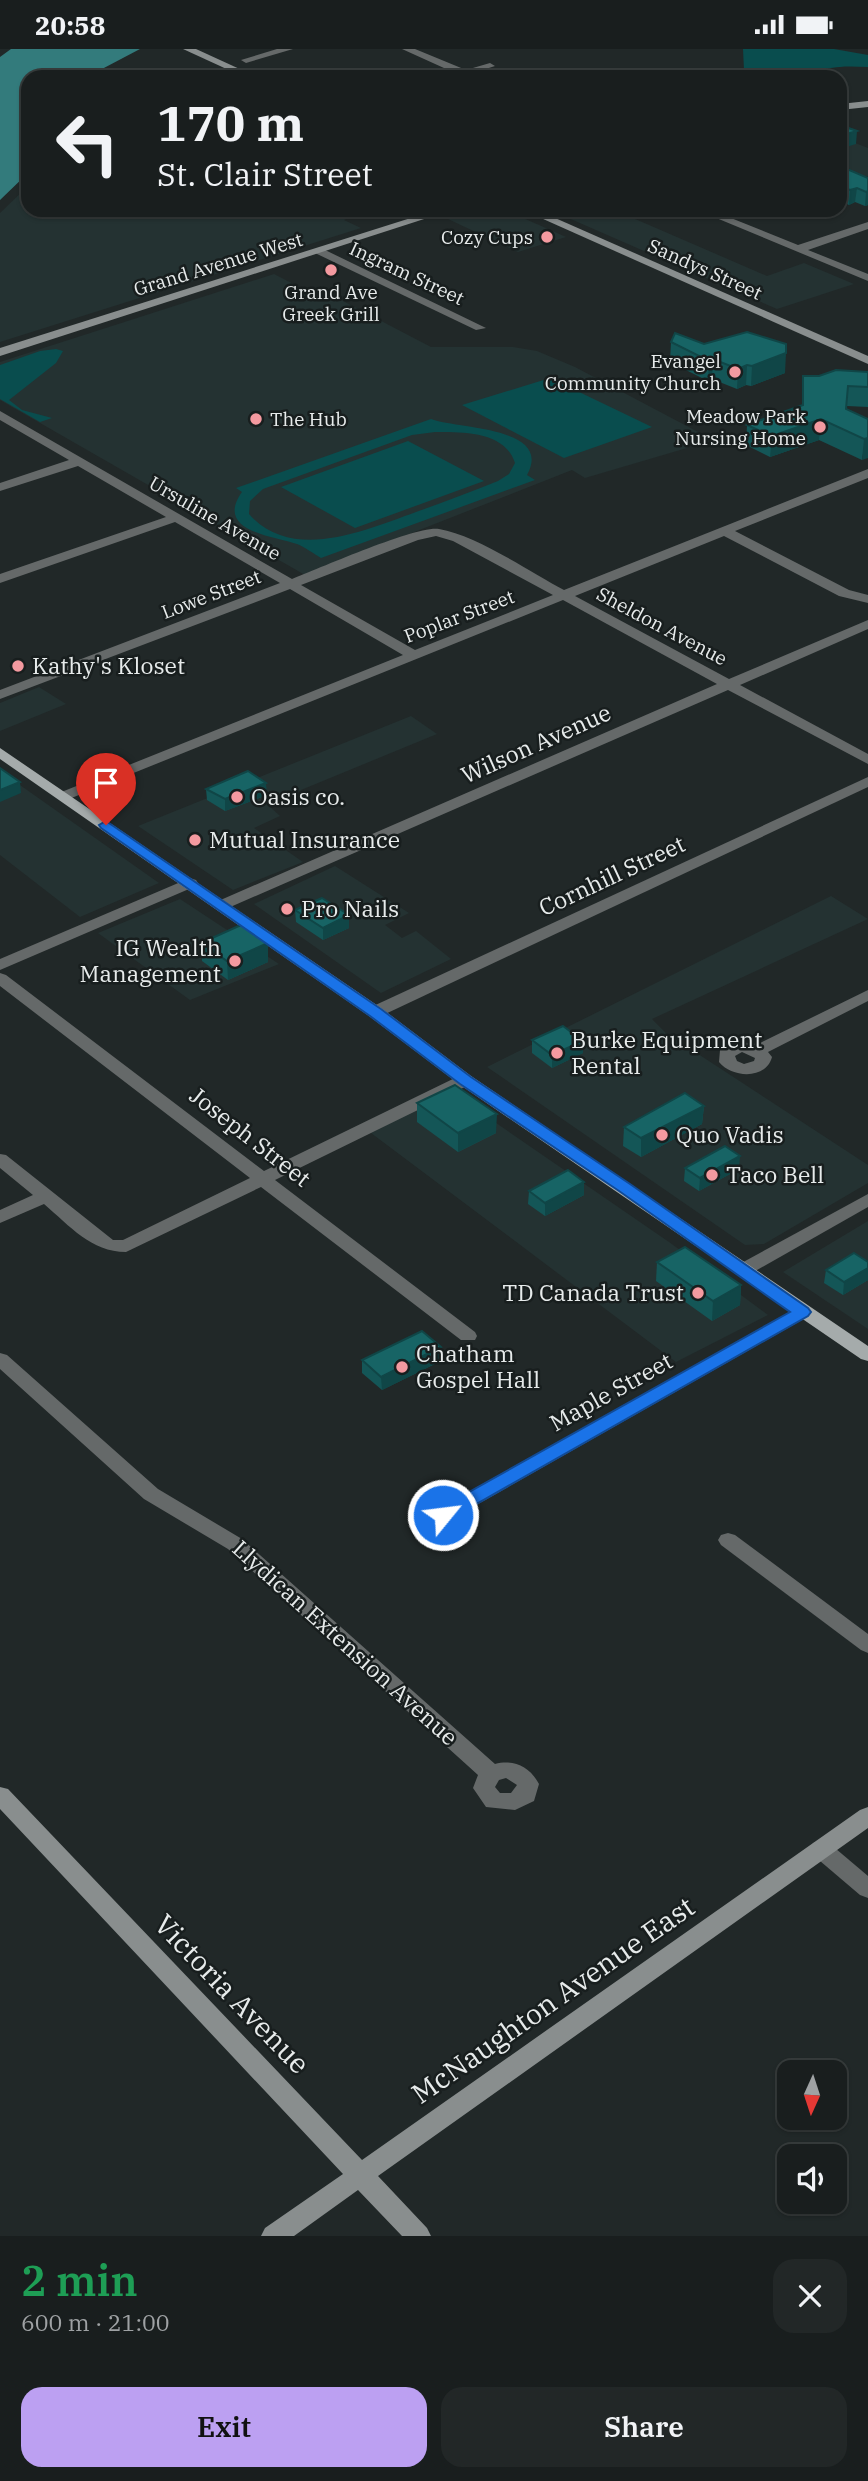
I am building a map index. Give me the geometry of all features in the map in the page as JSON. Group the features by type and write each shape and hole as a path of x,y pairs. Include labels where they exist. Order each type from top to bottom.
{"main road":[{"path":"188,49 236,70"},
{"path":"847,106 868,104"},
{"name":"Grand Avenue West","path":"0,352 425,217"},
{"name":"Sandys Street","path":"544,217 868,360"},
{"path":"0,752 222,905 465,1080 868,1355"},
{"name":"Victoria Avenue","path":"0,1795 418,2236"},
{"name":"McNaughton Avenue East","path":"274,2236 868,1816"}],"street":[{"path":"246,60 288,49"},
{"path":"407,49 458,70"},
{"path":"476,70 490,66"},
{"path":"719,217 868,278"},
{"path":"799,249 868,225"},
{"name":"Ingram Street","path":"318,251 480,328"},
{"name":"Ursuline Avenue","path":"0,415 411,655"},
{"path":"0,487 79,461"},
{"name":"Poplar Street","path":"64,796 868,473"},
{"path":"0,579 175,518"},
{"path":"725,531 844,593 868,599"},
{"name":"Lowe Street","path":"0,695 414,537 436,532"},
{"name":"Sheldon Avenue","path":"436,532 458,538 868,760"},
{"name":"Wilson Avenue","path":"222,905 868,624"},
{"name":"Cornhill Street","path":"375,1013 868,782"},
{"path":"0,964 190,883"},
{"name":"Joseph Street","path":"0,978 468,1336"},
{"path":"758,1051 868,995"},
{"path":"0,1159 100,1241 110,1246 131,1245 465,1080"},
{"path":"0,1217 45,1197"},
{"path":"743,1270 868,1200"},
{"name":"Maple Street","path":"443,1515 802,1312"},
{"name":"Llydican Extension Avenue","path":"0,1359 151,1494 236,1544 492,1774"},
{"path":"728,1540 868,1645"},
{"path":"821,1849 868,1889"}],"shaded area":[{"path":"11,49 140,49 101,70 21,70 21,180 0,200 0,57"},
{"path":"743,49 834,49 868,55 868,67 744,70"},
{"path":"847,140 868,148 868,176 857,180 847,176"},
{"path":"21,193 21,217 351,217 344,220 361,228 0,342 0,213"},
{"path":"521,217 566,237 518,252 448,219"},
{"path":"566,217 631,217 767,276 804,263 854,284 777,309"},
{"path":"274,274 307,291 318,288 431,347 513,347 537,351 575,367 700,433 687,448 585,478 572,470 305,575 0,400 0,362"},
{"path":"40,351 63,351 56,363 9,400 22,410 52,418 40,422 0,399 0,365"},
{"path":"550,378 652,427 564,458 462,405"},
{"path":"431,419 499,432 515,438 527,447 532,459 527,475 535,480 321,558 300,545 250,530 241,523 235,515 235,505 242,492 236,488","holes":["435,432 470,433 492,439 510,452 515,463 509,474 498,481 375,527 330,538 308,540 286,537 266,529 249,514 250,501 263,489 412,435"]},
{"path":"408,441 484,481 355,528 281,487"},
{"path":"39,687 66,704 0,731 0,703"},
{"path":"411,716 437,734 267,804 280,816 254,828 303,862 233,890 138,826"},
{"path":"0,771 159,883 80,917 0,855"},
{"path":"335,866 409,913 385,925 402,938 416,931 451,959 381,993 254,904"},
{"path":"831,896 868,919 652,1019 666,1033 868,1165 868,1183 764,1244 745,1245 487,1067"},
{"path":"180,899 279,964 190,1000 98,933"},
{"path":"451,1092 669,1242 768,1315 676,1362 371,1133"},
{"path":"868,1221 868,1329 783,1272"}],"building":[{"path":"847,127 857,131 847,134"},
{"path":"847,169 868,178 868,191 857,188 847,189"},
{"path":"747,332 786,344 786,353 738,369 713,359 709,361 671,342 675,333 704,344"},
{"path":"836,370 868,372 868,387 848,386 846,409 868,419 868,438 864,439 821,419 772,436 747,425 803,405 803,376 819,376"},
{"path":"0,768 20,782 0,790"},
{"path":"248,771 266,783 225,799 206,789"},
{"path":"322,898 349,915 323,928 295,910"},
{"path":"241,925 268,943 227,961 201,943"},
{"path":"563,1026 583,1041 552,1055 532,1040"},
{"path":"455,1085 497,1114 458,1133 417,1103"},
{"path":"685,1093 704,1106 641,1138 624,1127"},
{"path":"725,1146 740,1156 700,1178 685,1168"},
{"path":"568,1170 584,1182 545,1203 529,1191"},
{"path":"685,1247 741,1285 713,1301 657,1262"},
{"path":"854,1253 868,1262 868,1268 844,1282 826,1270"},
{"path":"422,1331 441,1347 381,1377 362,1360"}],"place":[{"name":"Cozy Cups","path":"547,237"},
{"name":"Grand Ave Greek Grill","path":"331,270"},
{"name":"Evangel Community Church","path":"735,372"},
{"name":"The Hub","path":"256,419"},
{"name":"Meadow Park Nursing Home","path":"820,427"},
{"name":"Kathy's Kloset","path":"18,666"},
{"name":"Oasis co.","path":"237,797"},
{"name":"Mutual Insurance","path":"195,840"},
{"name":"Pro Nails","path":"287,909"},
{"name":"IG Wealth Management","path":"235,961"},
{"name":"Burke Equipment Rental","path":"557,1053"},
{"name":"Quo Vadis","path":"662,1135"},
{"name":"Taco Bell","path":"712,1175"},
{"name":"TD Canada Trust","path":"698,1293"},
{"name":"Chatham Gospel Hall","path":"402,1367"}],"route":[{"path":"106,825 375,1013 465,1080 625,1187 802,1312 443,1515"}]}
